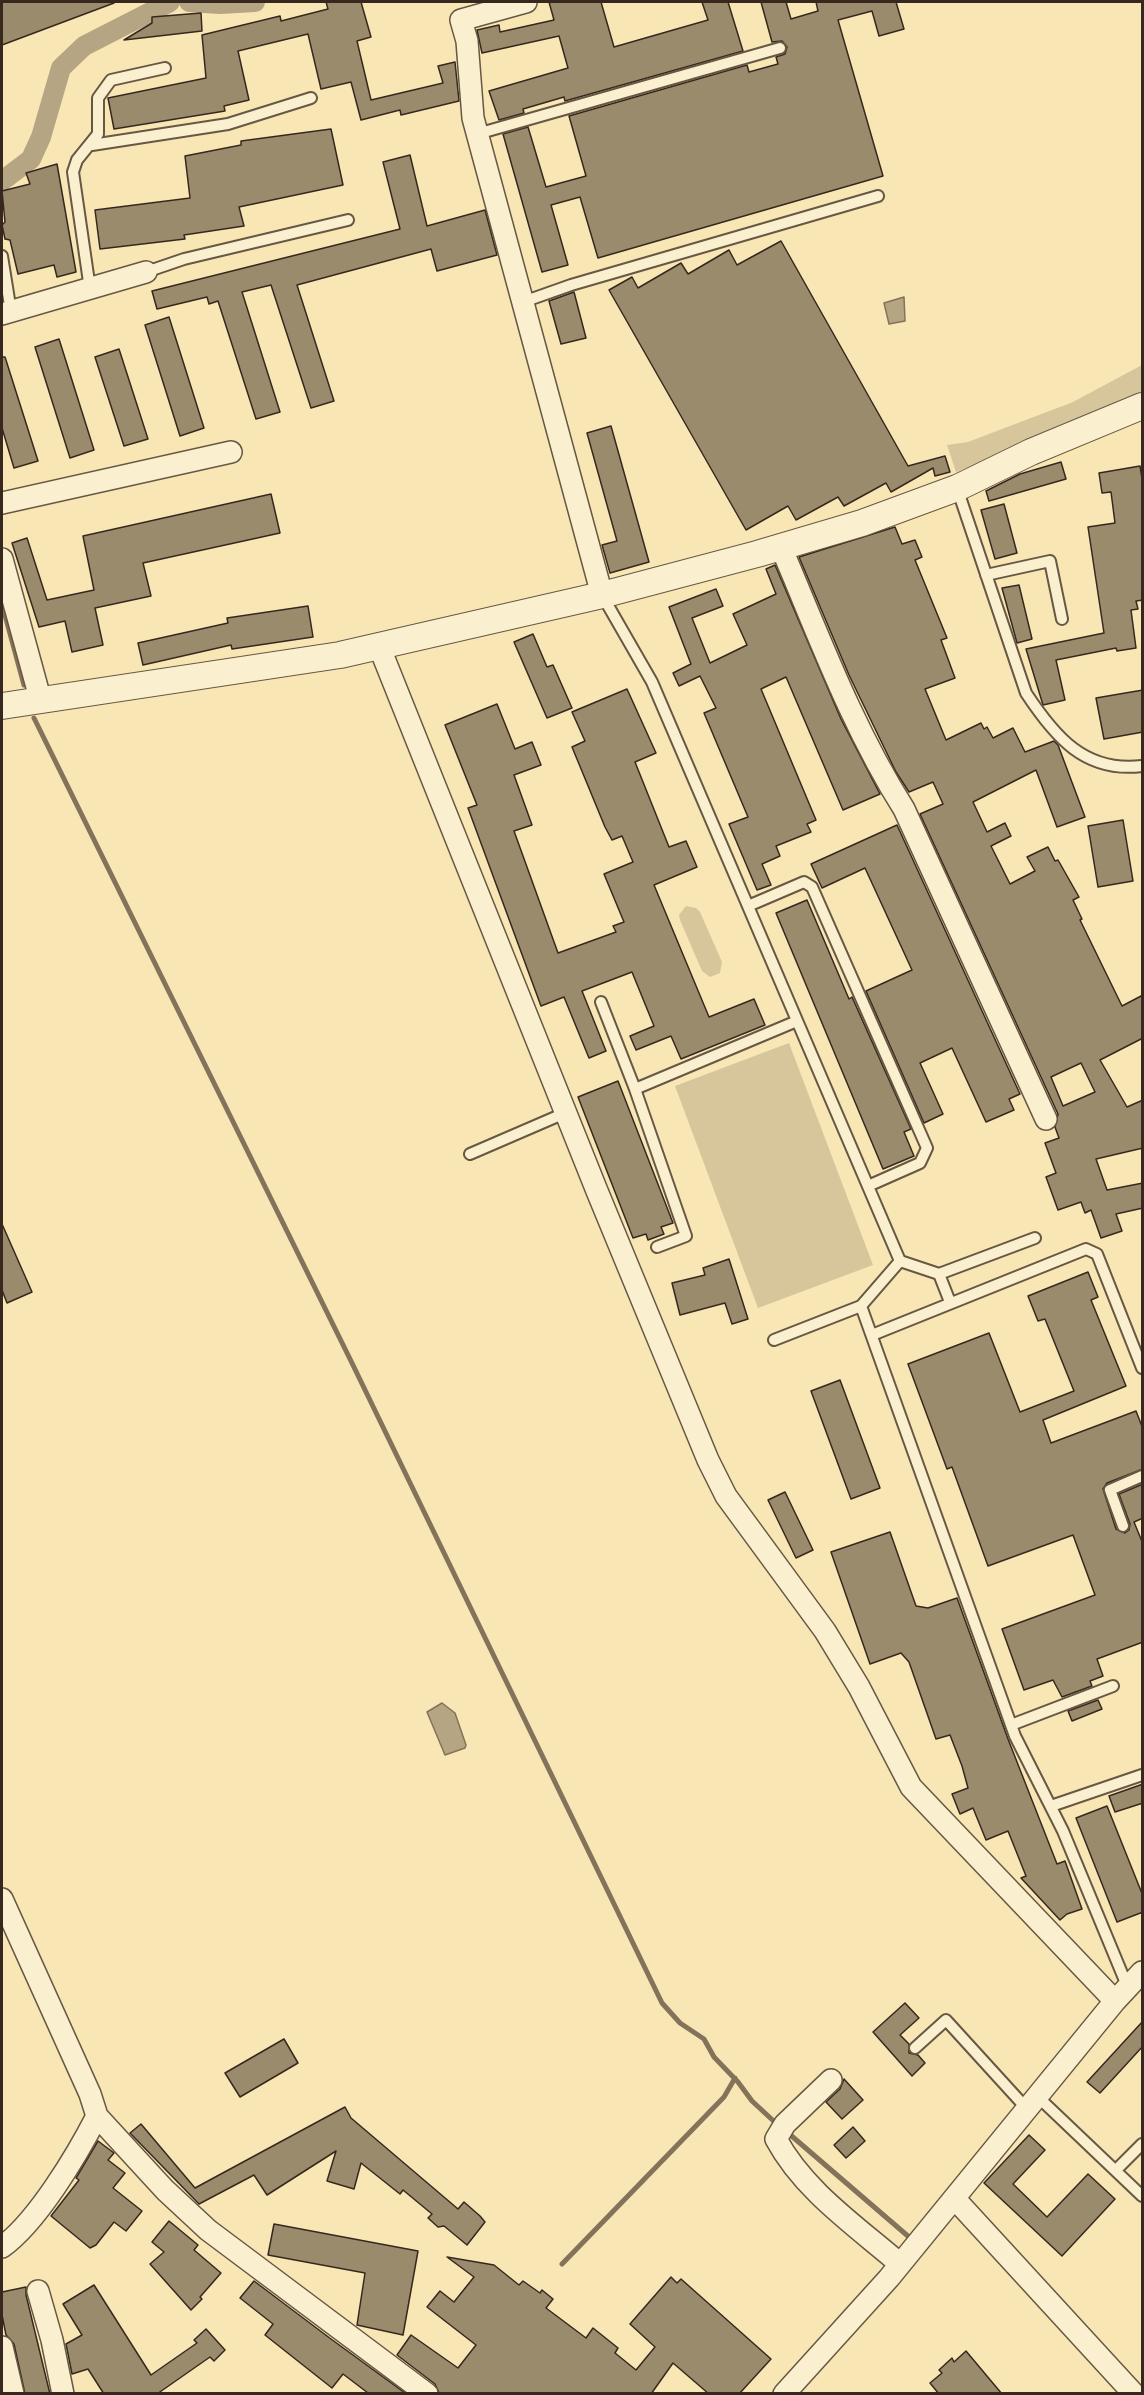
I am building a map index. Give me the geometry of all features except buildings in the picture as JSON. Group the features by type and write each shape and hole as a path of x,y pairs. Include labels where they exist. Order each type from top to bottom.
{"street":[{"path":"526,2 461,20 467,41 473,118 602,595"},
{"path":"6,313 146,272"},
{"path":"2,706 40,698 250,669 379,646 602,595 862,523 957,488 1031,452 1143,406"},
{"path":"2,504 231,452"},
{"path":"781,547 850,712 879,770 904,810 1046,1119"},
{"path":"2,559 40,698"},
{"path":"379,646 565,1113 708,1460 726,1496 825,1630 859,1687 911,1787 1122,1994"},
{"path":"2,1899 90,2094 97,2116 165,2190 208,2230 427,2394"},
{"path":"784,2394 900,2264 1122,1994 1143,1972"},
{"path":"831,2080 781,2128 776,2139 787,2160 808,2185 900,2264"},
{"path":"2,2247 22,2229 65,2170 97,2116"},
{"path":"955,2199 1134,2394"},
{"path":"38,2291 52,2340 63,2394"},
{"path":"2,2347 13,2394"}],"lane":[{"path":"477,134 780,48"},
{"path":"90,290 73,172 77,160 92,145 98,134 98,98 111,80 165,68"},
{"path":"92,145 228,124 310,98"},
{"path":"522,302 571,285 878,196"},
{"path":"146,272 184,259 348,220"},
{"path":"2,256 6,313"},
{"path":"957,488 1026,693 1045,722 1087,760 1124,768 1143,766"},
{"path":"986,575 1050,561 1062,619"},
{"path":"602,595 652,682 900,1261 939,1274 1035,1238"},
{"path":"748,906 804,882 812,887 927,1148 921,1163 868,1186"},
{"path":"601,1002 635,1089 686,1236 657,1247"},
{"path":"635,1089 797,1021"},
{"path":"470,1154 565,1113"},
{"path":"872,1335 1086,1249 1097,1254 1143,1368"},
{"path":"774,1340 861,1306 900,1261"},
{"path":"939,1274 950,1302"},
{"path":"861,1306 1011,1725 1064,1831 1122,1994"},
{"path":"1123,1526 1110,1490 1143,1476"},
{"path":"1011,1725 1113,1686"},
{"path":"1051,1806 1143,1775"},
{"path":"915,2048 946,2020 1033,2104 1116,2170 1143,2196"},
{"path":"1116,2170 1143,2144"}],"shaded area":[{"path":"904,297 905,321 889,324 884,303"},
{"path":"1142,365 1142,397 956,472 947,445 968,442 1073,402"},
{"path":"686,906 696,908 700,912 722,962 720,973 710,977 702,971 680,920 679,915"},
{"path":"789,1043 873,1265 758,1308 675,1086"},
{"path":"442,1703 455,1713 466,1745 465,1748 445,1755 427,1712"}],"waterway":[{"path":"2,181 31,159 41,137 61,68 84,46 170,2"},
{"path":"189,2 220,4 255,2"},
{"path":"2,604 24,685"},
{"path":"34,718 351,1361 662,2003 680,2023 704,2039 714,2057 738,2082 752,2101 779,2126"},
{"path":"562,2264 724,2097 735,2078"},
{"path":"787,2132 909,2237"}]}
